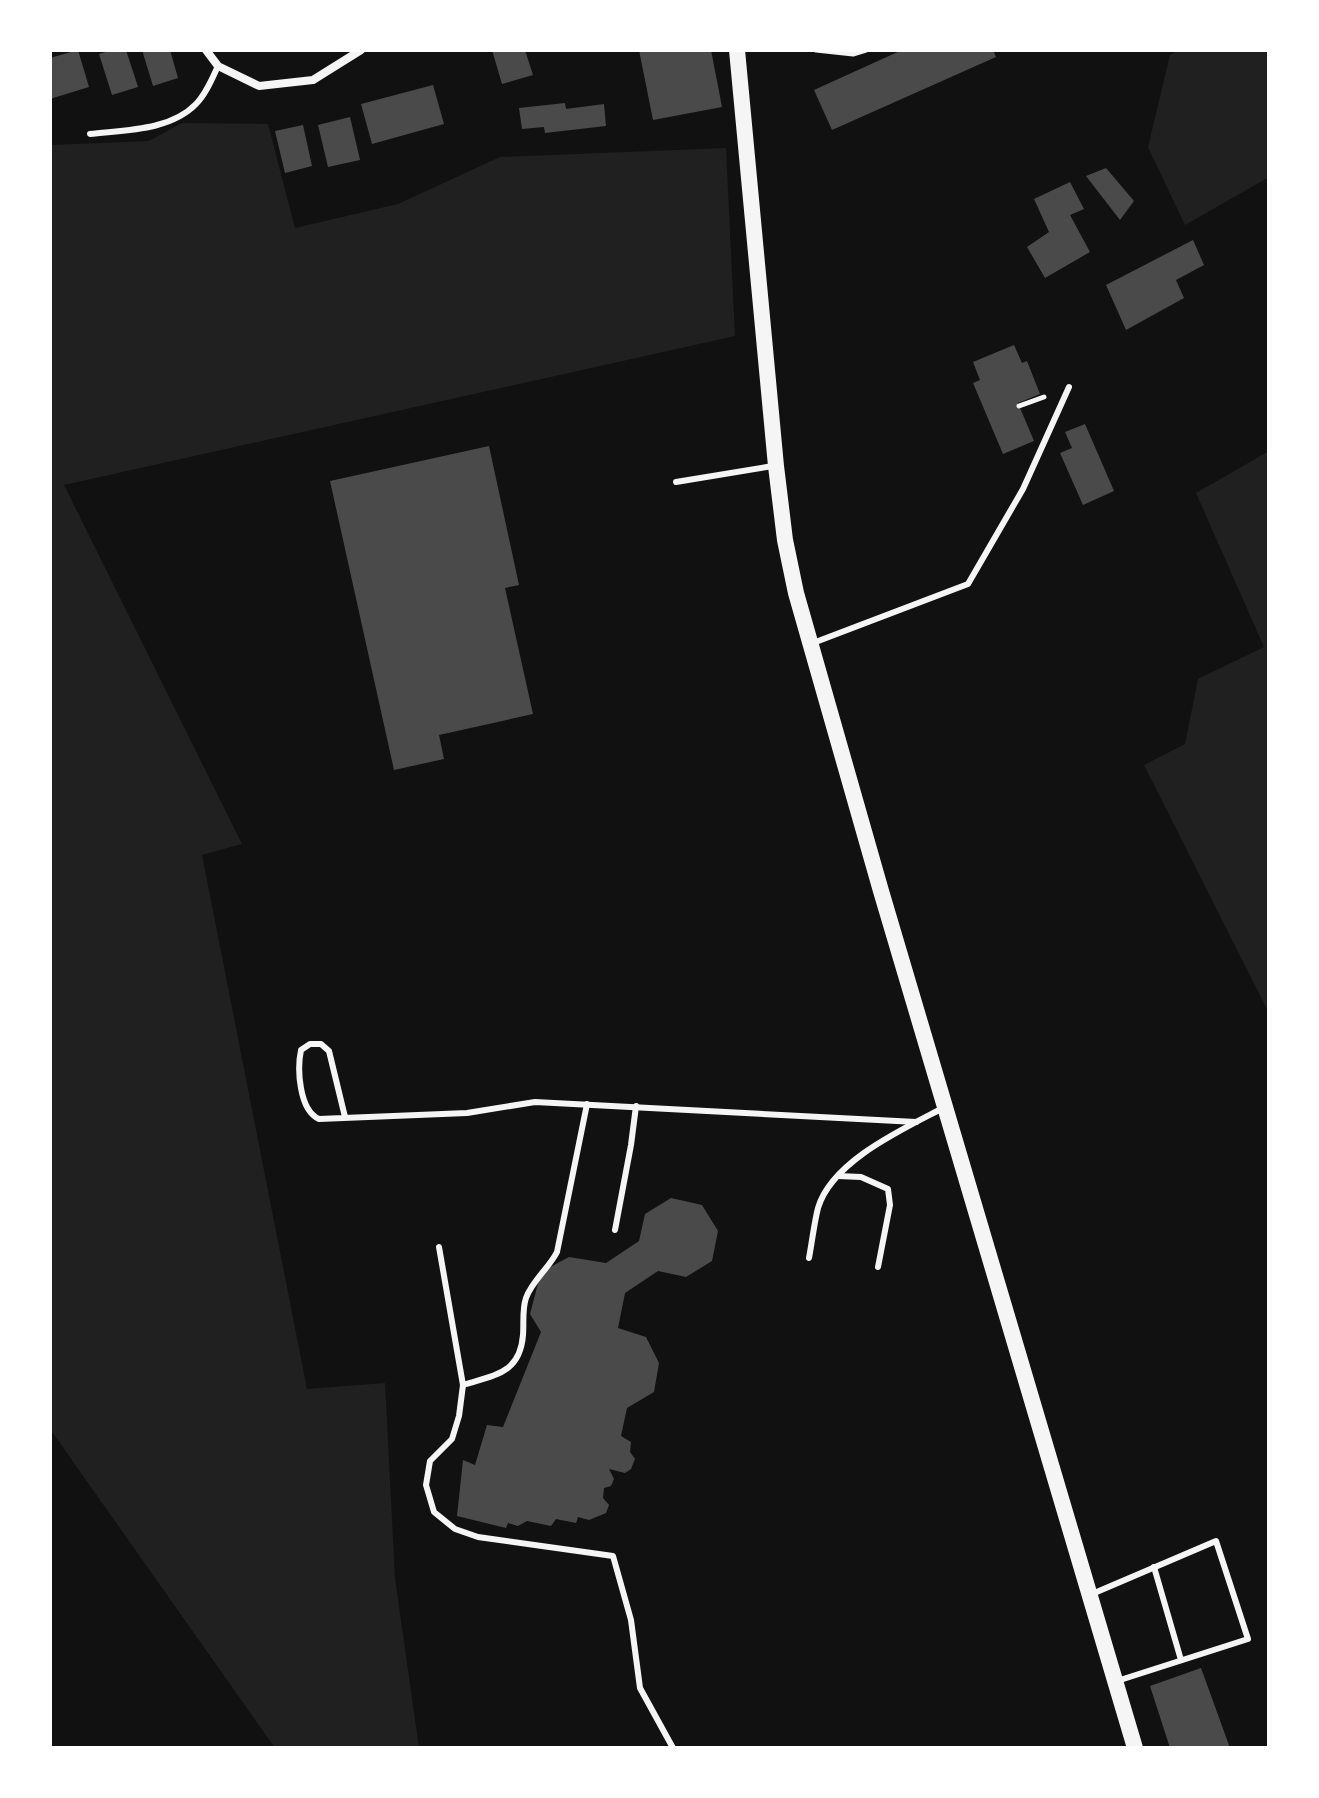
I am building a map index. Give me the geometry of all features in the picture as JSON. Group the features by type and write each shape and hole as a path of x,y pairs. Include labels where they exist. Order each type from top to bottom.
{"main road":[{"path":"737,50 776,466 785,540 809,645 1092,1594 1135,1748"}],"street":[{"path":"206,50 218,66 259,86 313,80 361,50"}],"lane":[{"path":"90,134 143,128 181,116 197,103 218,66"},
{"path":"809,645 968,584 1023,489 1069,387"},
{"path":"676,482 776,466"},
{"path":"345,1117 329,1051 321,1044 310,1044 301,1050 298,1065 307,1109 319,1119 467,1113 535,1102 916,1122"},
{"path":"463,1385 503,1373 514,1364 521,1352 526,1295 550,1267 557,1252 587,1104"},
{"path":"615,1230 636,1106"},
{"path":"809,1258 819,1205 838,1176 869,1149 946,1106"},
{"path":"838,1176 861,1177 888,1189 890,1205 878,1267"},
{"path":"439,1247 463,1385 452,1439 430,1461 426,1485 434,1512 455,1529 478,1537 613,1556 631,1620 640,1688 673,1748"},
{"path":"1092,1594 1216,1541 1248,1639 1116,1681"},
{"path":"1154,1567 1181,1660"}],"path":[{"path":"816,50 853,54 866,50"}],"shaded area":[{"path":"1179,50 1269,50 1269,177 1185,225 1148,147 1170,55"},
{"path":"182,123 268,124 295,228 398,204 500,157 726,148 735,336 64,485 242,844 202,855 307,1389 385,1383 395,1578 419,1748 275,1748 50,1429 50,145 149,141"},
{"path":"1269,451 1269,1013 1144,765 1185,744 1198,679 1264,647 1196,493"}],"building":[{"path":"78,50 89,87 50,99 50,58"},
{"path":"126,50 138,87 112,95 99,54"},
{"path":"142,50 170,50 178,78 153,86"},
{"path":"492,50 525,50 533,75 502,84"},
{"path":"639,50 711,50 722,107 653,120"},
{"path":"902,50 993,50 996,57 832,130 814,90"},
{"path":"433,85 444,124 372,144 361,104"},
{"path":"565,103 566,109 604,104 606,126 545,133 544,127 522,129 519,108"},
{"path":"350,117 360,160 328,167 318,125"},
{"path":"303,125 312,166 285,173 275,131"},
{"path":"1106,168 1134,201 1120,220 1086,176"},
{"path":"1070,182 1084,209 1070,215 1090,252 1045,278 1027,247 1049,232 1034,199"},
{"path":"1193,240 1204,265 1176,280 1184,298 1126,330 1106,285"},
{"path":"1014,345 1022,363 1027,361 1040,394 1018,403 1034,441 1003,454 973,383 980,380 973,362"},
{"path":"1085,424 1114,491 1083,505 1060,453 1072,448 1065,432"},
{"path":"489,446 519,585 505,588 533,714 439,735 444,759 394,770 330,481"},
{"path":"671,1198 702,1205 718,1231 712,1261 686,1277 658,1271 625,1293 618,1328 646,1337 659,1363 654,1392 627,1408 621,1436 631,1442 630,1452 635,1459 631,1469 625,1473 609,1469 614,1479 611,1486 604,1488 603,1498 609,1505 606,1513 589,1520 578,1517 576,1523 556,1519 551,1526 527,1521 518,1526 508,1523 506,1528 457,1516 463,1460 475,1465 487,1425 503,1427 541,1332 530,1314 541,1272 569,1257 606,1263 639,1241 645,1214"},
{"path":"1201,1668 1230,1748 1170,1748 1150,1686"}]}
